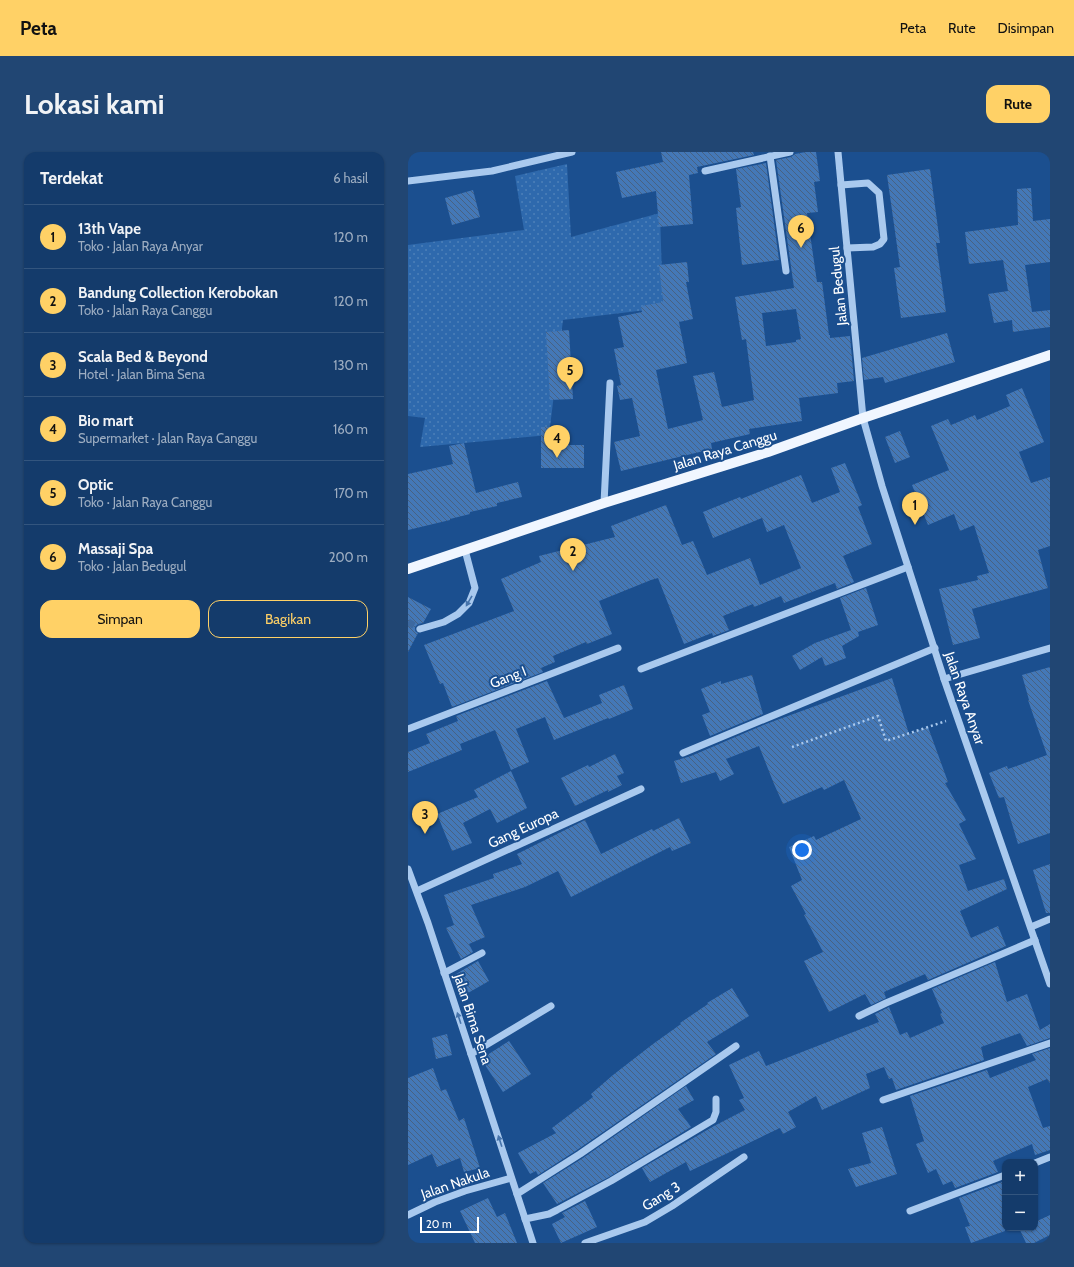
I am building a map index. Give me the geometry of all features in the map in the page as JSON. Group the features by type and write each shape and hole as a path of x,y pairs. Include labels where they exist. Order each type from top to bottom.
{"main road":[{"name":"Jalan Raya Canggu","path":"408,569 604,503 768,452 863,418 1050,355"}],"street":[{"path":"408,181 492,171 572,152"},
{"path":"705,171 790,152"},
{"name":"Jalan Bedugul","path":"838,152 863,418"},
{"path":"770,156 786,272"},
{"path":"841,185 868,184 879,193 884,239 880,244 873,247 847,248"},
{"path":"604,503 610,383"},
{"name":"Jalan Raya Anyar","path":"863,418 882,486 944,679 1050,984"},
{"path":"420,629 444,622 458,614 468,603 474,588 465,550"},
{"path":"641,669 908,568"},
{"name":"Gang I","path":"408,730 618,648"},
{"path":"683,753 935,648"},
{"path":"944,679 1050,648"},
{"name":"Gang Europa","path":"417,891 641,789"},
{"name":"Jalan Bima Sena","path":"408,870 417,891 533,1243"},
{"path":"1031,927 1050,920"},
{"path":"859,1016 886,1003 1035,940"},
{"path":"444,973 482,953"},
{"path":"471,1054 551,1006"},
{"path":"883,1100 1050,1043"},
{"path":"517,1194 586,1150 736,1046"},
{"path":"525,1219 549,1214 557,1210 611,1181 713,1120 716,1112 716,1099"},
{"path":"1038,1162 1050,1157"},
{"name":"Gang 3","path":"585,1243 645,1222 672,1206 744,1158"},
{"path":"910,1211 1002,1176"},
{"name":"Jalan Nakula","path":"408,1215 435,1202 465,1191 512,1178"}],"path":[{"path":"792,747 878,716 886,741 958,716"}],"shaded area":[{"path":"567,164 571,237 660,213 663,308 563,320 549,435 420,447 425,418 408,416 408,245 524,230 515,176"}],"building":[{"path":"661,152 753,152 754,155 697,167 698,173 689,175 693,224 659,227 656,191 622,198 616,172 663,162"},
{"path":"816,152 820,181 814,182 818,212 807,213 817,282 822,282 830,338 850,336 854,381 837,383 838,393 799,398 802,421 749,429 750,434 711,443 712,449 621,471 614,442 640,436 632,398 620,400 617,386 621,385 614,349 624,347 618,317 642,312 641,306 663,302 659,265 687,262 689,282 686,282 693,319 679,322 687,363 656,370 668,429 703,420 693,376 714,372 722,407 754,400 746,339 742,340 735,297 794,288 776,160 791,157 795,154","holes":["796,309 801,339 796,340 796,342 766,346 762,313"]},
{"path":"766,163 779,260 742,265 736,208 741,207 736,169"},
{"path":"930,169 940,243 936,243 946,312 901,318 894,268 900,267 887,175"},
{"path":"1031,188 1033,221 1050,219 1050,262 1025,265 1032,312 1050,310 1050,327 1013,332 1012,320 994,323 988,294 1008,291 1003,260 969,264 965,232 1018,225 1017,189"},
{"path":"473,190 480,217 452,225 445,198"},
{"path":"569,330 573,399 550,400 546,332"},
{"path":"947,333 955,362 885,383 883,377 864,380 862,358"},
{"path":"1022,388 1044,442 1019,452 1031,483 1050,477 1050,546 1038,550 1048,588 972,609 980,638 953,645 939,589 978,580 977,576 989,573 974,525 960,531 954,514 928,525 912,485 949,470 931,426 948,419 951,425 975,415 977,420 1010,406 1006,395"},
{"path":"541,427 563,427 563,445 584,445 584,468 541,468"},
{"path":"900,431 910,457 895,463 885,437"},
{"path":"464,443 476,493 518,482 522,497 497,503 497,506 470,512 470,514 450,520 408,530 408,474 453,464 449,446"},
{"path":"845,463 862,505 858,507 872,544 843,556 854,582 837,589 835,583 784,603 781,596 754,607 753,604 723,616 729,630 713,636 712,633 684,644 658,578 651,580 599,601 612,634 587,644 586,642 553,656 555,662 541,668 543,672 452,707 443,683 440,684 424,645 514,611 501,579 541,562 539,556 615,537 611,526 666,505 682,545 693,541 707,575 750,558 760,585 801,568 784,525 767,532 762,518 713,538 703,512 740,497 741,499 801,475 812,503 840,492 831,468"},
{"path":"866,588 878,625 858,632 859,636 842,646 846,658 825,666 822,657 800,670 792,656 815,643 851,630 840,598"},
{"path":"408,597 431,609 423,623 418,624 415,627 415,631 418,633 408,652"},
{"path":"1050,667 1050,833 1018,844 1004,797 999,798 989,773 1007,766 1008,769 1047,755 1028,700 1022,675"},
{"path":"752,675 763,714 710,736 702,715 710,712 701,689 721,681 721,684"},
{"path":"892,678 909,734 928,727 948,782 945,783 966,820 959,824 976,859 959,865 968,891 1004,879 1007,889 960,911 971,938 998,926 1006,946 928,980 925,974 884,992 886,998 871,1005 865,994 829,1012 804,961 823,952 804,915 806,914 791,886 802,880 789,847 814,836 816,840 861,819 844,780 824,790 822,787 783,804 759,746 726,759 734,774 720,781 716,772 681,783 674,761 691,756 766,724"},
{"path":"547,681 564,718 602,703 599,695 624,685 633,709 554,740 545,717 516,729 529,762 511,770 495,730 460,744 462,750 408,772 408,752 430,743 426,734 458,721 456,716"},
{"path":"615,754 624,773 617,776 622,785 575,806 561,778 588,765 589,767"},
{"path":"511,771 527,808 497,823 490,809 463,823 472,843 452,851 437,814 478,797 474,790"},
{"path":"679,818 691,843 672,851 670,847 571,897 558,871 525,887 471,905 485,937 469,944 473,952 461,959 446,928 454,925 444,895 494,878 493,874 522,864 517,854 585,820 601,854 652,829 653,831"},
{"path":"1050,864 1050,913 1046,913 1033,870"},
{"path":"478,961 489,981 461,997 451,977"},
{"path":"995,962 1007,1002 1027,994 1040,1030 1050,1024 1050,1038 1027,1046 1020,1033 981,1047 984,1060 896,1090 892,1078 889,1079 884,1067 866,1074 870,1088 822,1110 816,1096 788,1112 796,1127 783,1134 780,1128 690,1171 686,1162 650,1182 642,1168 714,1126 745,1110 739,1100 744,1098 729,1065 759,1051 766,1066 879,1022 875,1014 889,1007 900,1035 907,1032 910,1038 944,1023 940,1014 942,1013 932,989"},
{"path":"732,988 749,1016 707,1042 716,1054 577,1150 538,1175 536,1171 530,1174 518,1153 556,1133 552,1128 593,1097 591,1094 613,1075 681,1024 680,1023 708,1004 707,1003"},
{"path":"447,1034 452,1055 436,1059 432,1038"},
{"path":"509,1041 531,1074 503,1092 481,1059"},
{"path":"1050,1048 1050,1083 1047,1079 1028,1087 1043,1128 1050,1126 1050,1150 1035,1155 1032,1144 993,1161 998,1172 955,1188 952,1181 943,1185 936,1169 928,1173 916,1144 924,1141 910,1096 987,1070 990,1078 1036,1060 1032,1054"},
{"path":"433,1068 441,1091 446,1089 459,1121 464,1118 480,1168 464,1172 460,1158 437,1167 432,1154 408,1165 408,1078"},
{"path":"686,1086 694,1100 678,1109 691,1127 609,1177 557,1204 543,1183 583,1158"},
{"path":"882,1127 897,1174 856,1187 848,1169 871,1163 862,1133"},
{"path":"1002,1182 1002,1231 1005,1231 971,1243 965,1227 970,1226 959,1198"},
{"path":"488,1198 497,1217 505,1213 517,1243 475,1243 460,1211"},
{"path":"585,1201 597,1227 561,1243 552,1224 565,1217 562,1213"},
{"path":"1050,1215 1050,1235 1034,1243 1026,1243 1020,1231 1038,1231 1038,1221"}],"tunnel":[{"path":"408,622 420,629"}],"place":[{"name":"Massaji Spa","path":"801,248"},
{"name":"Optic","path":"570,390"},
{"name":"Bio mart","path":"557,458"},
{"name":"13th Vape","path":"915,525"},
{"name":"Bandung Collection Kerobokan","path":"573,571"},
{"name":"Scala Bed & Beyond","path":"425,834"}]}
